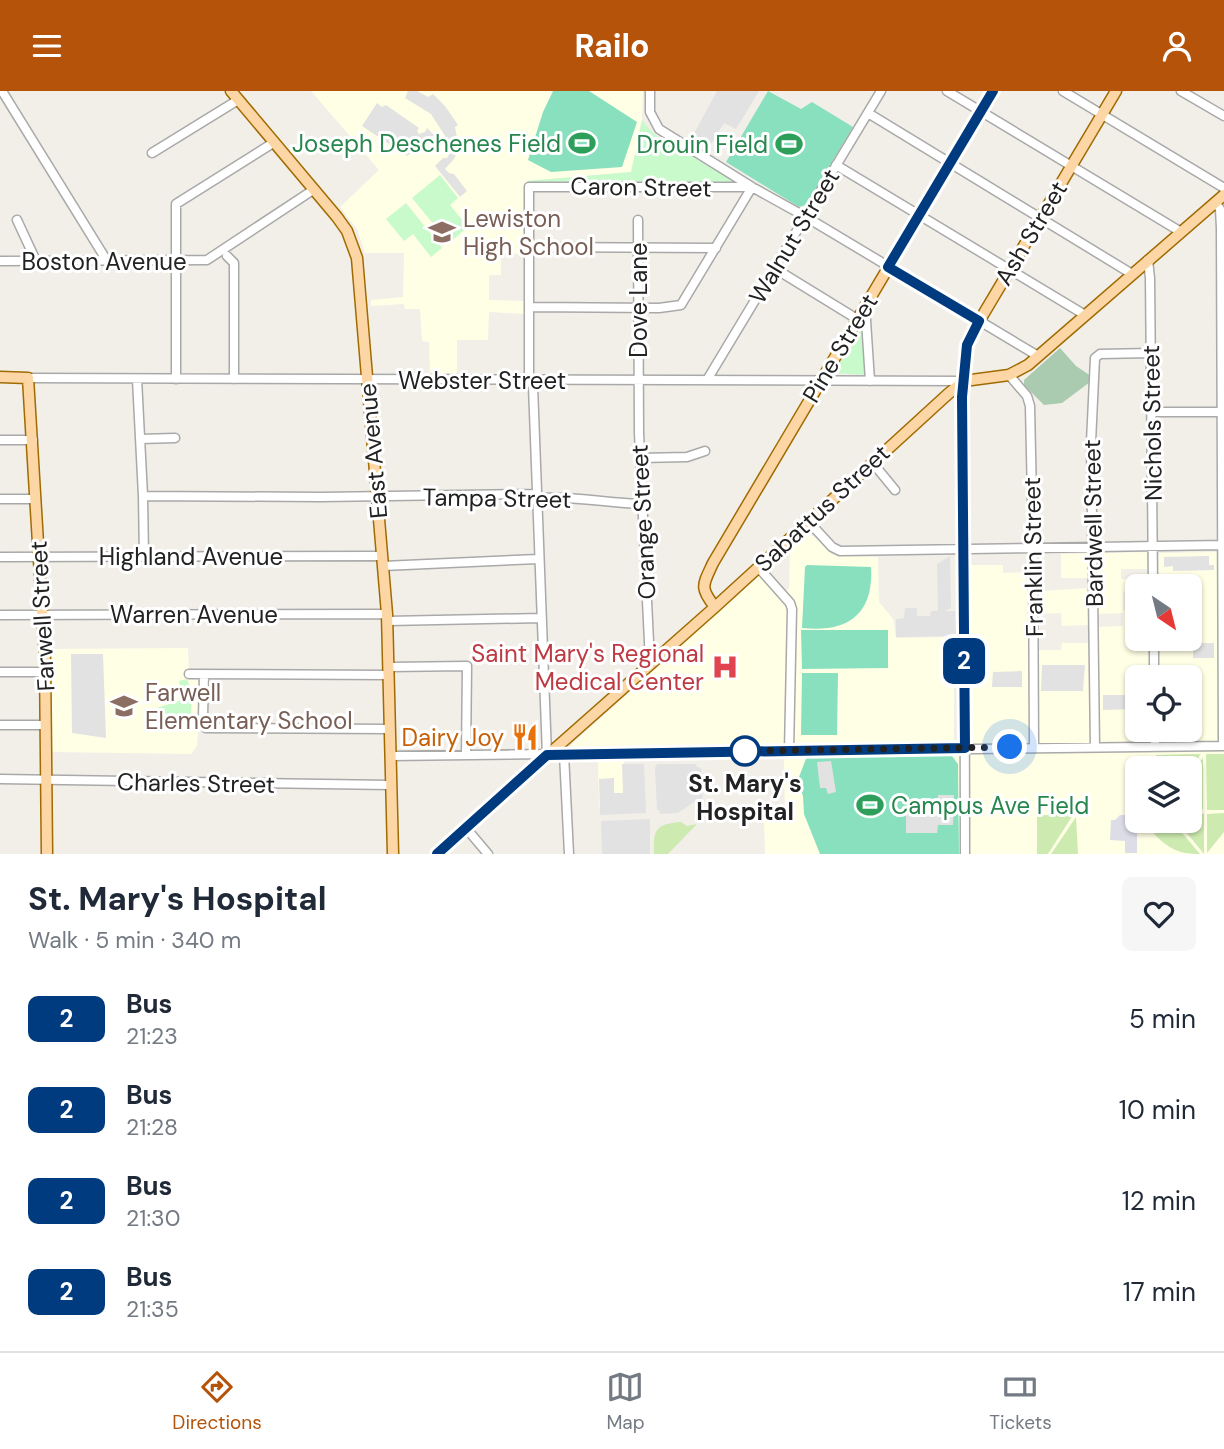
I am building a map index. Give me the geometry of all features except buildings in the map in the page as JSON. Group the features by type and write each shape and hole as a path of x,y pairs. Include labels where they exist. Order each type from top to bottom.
{"main road":[{"name":"East Avenue","path":"231,91 347,231 355,249 388,618 393,854"},
{"name":"Pine Street","path":"715,607 704,594 705,580 993,91"},
{"name":"Ash Street","path":"964,381 967,345 979,321 1116,91"},
{"path":"964,381 1009,375 1028,365 1224,195"},
{"name":"Webster Street","path":"0,377 28,378"},
{"name":"Farwell Street","path":"28,378 46,672 47,854"},
{"name":"Sabattus Street","path":"436,854 715,607 964,381"}],"street":[{"path":"2,91 107,261"},
{"path":"650,91 650,113 659,129 1038,356"},
{"name":"Walnut Street","path":"707,380 881,91"},
{"path":"947,91 1181,232"},
{"path":"1063,91 1224,188"},
{"path":"1181,91 1224,116"},
{"path":"152,153 238,100"},
{"path":"868,113 1132,274"},
{"path":"176,379 176,204 273,143"},
{"path":"836,165 1085,315"},
{"name":"Caron Street","path":"530,247 529,187 752,187"},
{"path":"529,307 681,305 752,187"},
{"name":"Boston Avenue","path":"208,260 313,190"},
{"path":"390,756 1224,745 1221,227 1220,208 1215,202"},
{"path":"17,220 36,261"},
{"name":"Dove Lane","path":"638,220 638,380"},
{"name":"Boston Avenue","path":"0,261 208,260 226,256 238,241"},
{"path":"547,755 533,386 529,380 530,247 716,248"},
{"path":"226,256 234,263 234,379"},
{"name":"Nichols Street","path":"1148,260 1153,574"},
{"path":"774,268 857,319"},
{"path":"865,305 870,381"},
{"name":"Bardwell Street","path":"1095,747 1091,442 1095,358 1100,354 1151,353"},
{"name":"Franklin Street","path":"1009,375 1027,396 1030,406 1034,547 1034,747"},
{"name":"Webster Street","path":"28,378 964,381"},
{"path":"136,379 144,557"},
{"name":"Orange Street","path":"638,380 641,504 650,663"},
{"path":"964,381 965,854"},
{"path":"1152,412 1222,412"},
{"path":"140,439 175,438"},
{"path":"0,440 33,440"},
{"path":"640,458 687,457 705,451"},
{"path":"872,462 895,490"},
{"name":"Tampa Street","path":"143,496 536,494 541,498 641,504"},
{"path":"0,499 36,499"},
{"path":"809,522 832,547 840,551 1223,545"},
{"name":"Highland Avenue","path":"0,557 383,561 538,559"},
{"path":"758,567 790,603 792,609 789,751"},
{"name":"Warren Avenue","path":"0,615 540,618"},
{"path":"189,674 389,671 467,666 466,755"},
{"path":"0,673 46,672"},
{"path":"204,675 203,717 206,728 390,729"},
{"path":"0,725 46,725"},
{"path":"564,754 569,854"},
{"name":"Charles Street","path":"0,779 391,785"},
{"path":"466,828 488,854"}],"shaded area":[{"name":"Lewiston High School","path":"311,91 643,91 642,120 632,172 527,181 526,254 501,253 501,275 489,275 489,300 525,301 525,314 489,312 488,340 457,340 457,373 430,373 429,342 422,341 420,309 405,309 404,304 371,306 371,300 403,297 404,253 365,253 357,229 340,207 379,170"},
{"path":"408,91 417,91 428,97 433,94 458,125 455,127 459,148 445,169 454,174 467,191 460,197 435,166 443,158 447,158 451,150 451,139 447,139 431,114 405,98"},
{"path":"717,91 759,91 736,129 724,123 711,144 701,137 695,143 690,141"},
{"path":"377,103 382,107 386,105 419,128 419,134 427,128 435,136 407,156 362,126"},
{"path":"1060,348 1076,366 1091,376 1090,382 1062,403 1044,405 1024,385 1024,380"},
{"path":"806,534 813,536 832,554 838,556 878,557 879,602 893,619 896,638 954,637 954,742 572,747 571,745 763,572 783,594 789,589 790,548"},
{"path":"1149,552 1149,569 1121,569 1121,579 1125,579 1125,651 1202,651 1202,574 1158,574 1159,553 1224,552 1224,854 765,854 764,818 785,817 784,758 806,755 971,756 970,565 1003,565 1003,573 1026,572 1027,592 1088,588 1088,625 1062,626 1061,613 1037,614 1037,650 1061,650 1062,643 1098,643 1098,627 1123,626 1123,613 1098,614 1096,578 1061,578 1061,554"},
{"path":"950,556 951,608 945,611 955,611 956,636 896,637 896,619 904,618 905,608 917,608 917,616 930,616 931,611 938,611 937,564"},
{"path":"1209,556 1209,565 1214,565 1214,570 1173,571 1173,566 1164,567 1164,557"},
{"path":"1202,643 1214,643 1214,658 1193,658 1193,651 1202,651"},
{"name":"Farwell Elementary School","path":"188,648 189,678 198,679 197,746 191,754 52,752 50,649"},
{"path":"71,654 103,654 106,738 72,733"},
{"path":"1042,665 1085,665 1083,691 1041,691"},
{"path":"1022,671 1022,687 992,687 993,672"},
{"path":"1103,695 1125,695 1125,709 1103,710"},
{"name":"Saint Mary's Regional Medical Center","path":"598,761 624,761 625,808 599,809"},
{"path":"831,761 836,792 828,794 826,788 820,788 817,762"},
{"path":"622,764 644,764 646,813 600,815 599,779 614,778 614,793 623,793"},
{"path":"657,764 696,764 701,768 703,807 694,802 678,813 660,814 657,810"},
{"path":"938,795 954,795 953,825 938,825 937,833 906,833 906,807 938,807"},
{"path":"1120,815 1125,815 1125,833 1137,833 1137,853 1125,853 1125,841 1110,840 1111,820"},
{"path":"650,819 650,854 602,854 601,821"}],"green space":[{"name":"Joseph Deschenes Field","path":"553,91 589,91 637,122 622,167 551,172 528,160 543,112"},
{"name":"Drouin Field","path":"768,91 801,109 812,102 853,127 806,205 799,207 726,162"},
{"path":"642,120 654,134 736,183 527,184 527,181 631,172"},
{"path":"440,175 458,198 450,205 468,227 449,243 412,198"},
{"path":"406,203 442,248 431,257 413,234 404,241 386,219"},
{"path":"861,328 865,330 868,375 833,373"},
{"path":"807,565 871,567 871,584 862,609 844,624 818,629 802,628"},
{"path":"801,630 888,630 888,668 802,669"},
{"path":"802,673 838,673 837,735 801,735"},
{"path":"187,679 192,693 191,715 160,714 159,719 152,720 153,709 179,701 182,696 179,681"},
{"path":"1201,754 1199,756 1156,755"},
{"path":"1206,754 1224,754 1224,810 1207,810"},
{"path":"807,756 952,756 958,764 959,854 820,854 804,814 799,785 799,777"},
{"path":"1203,758 1203,809 1202,809"},
{"path":"1224,813 1224,832 1207,853 1207,814"},
{"path":"1202,814 1204,814 1204,854 1187,833 1202,833"},
{"path":"1037,815 1073,815 1048,854 1037,854"},
{"path":"1076,817 1078,854 1051,854"},
{"path":"681,822 687,826 697,824 668,854 654,854 657,830 666,824"},
{"path":"1182,833 1200,854 1180,852 1154,834"}],"bus line":[{"name":"2","path":"437,854 547,755 965,748 962,397 968,340 979,321 888,267 993,91"}],"place":[{"name":"Joseph Deschenes Field","path":"582,143"},
{"name":"Drouin Field","path":"789,144"},
{"name":"Lewiston High School","path":"442,232"},
{"name":"Saint Mary's Regional Medical Center","path":"725,667"},
{"name":"Farwell Elementary School","path":"124,706"},
{"name":"Dairy Joy","path":"525,737"},
{"name":"St. Mary's Hospital","path":"745,751"},
{"name":"Campus Ave Field","path":"870,805"}],"route":[{"path":"745,751 1010,747"}]}
